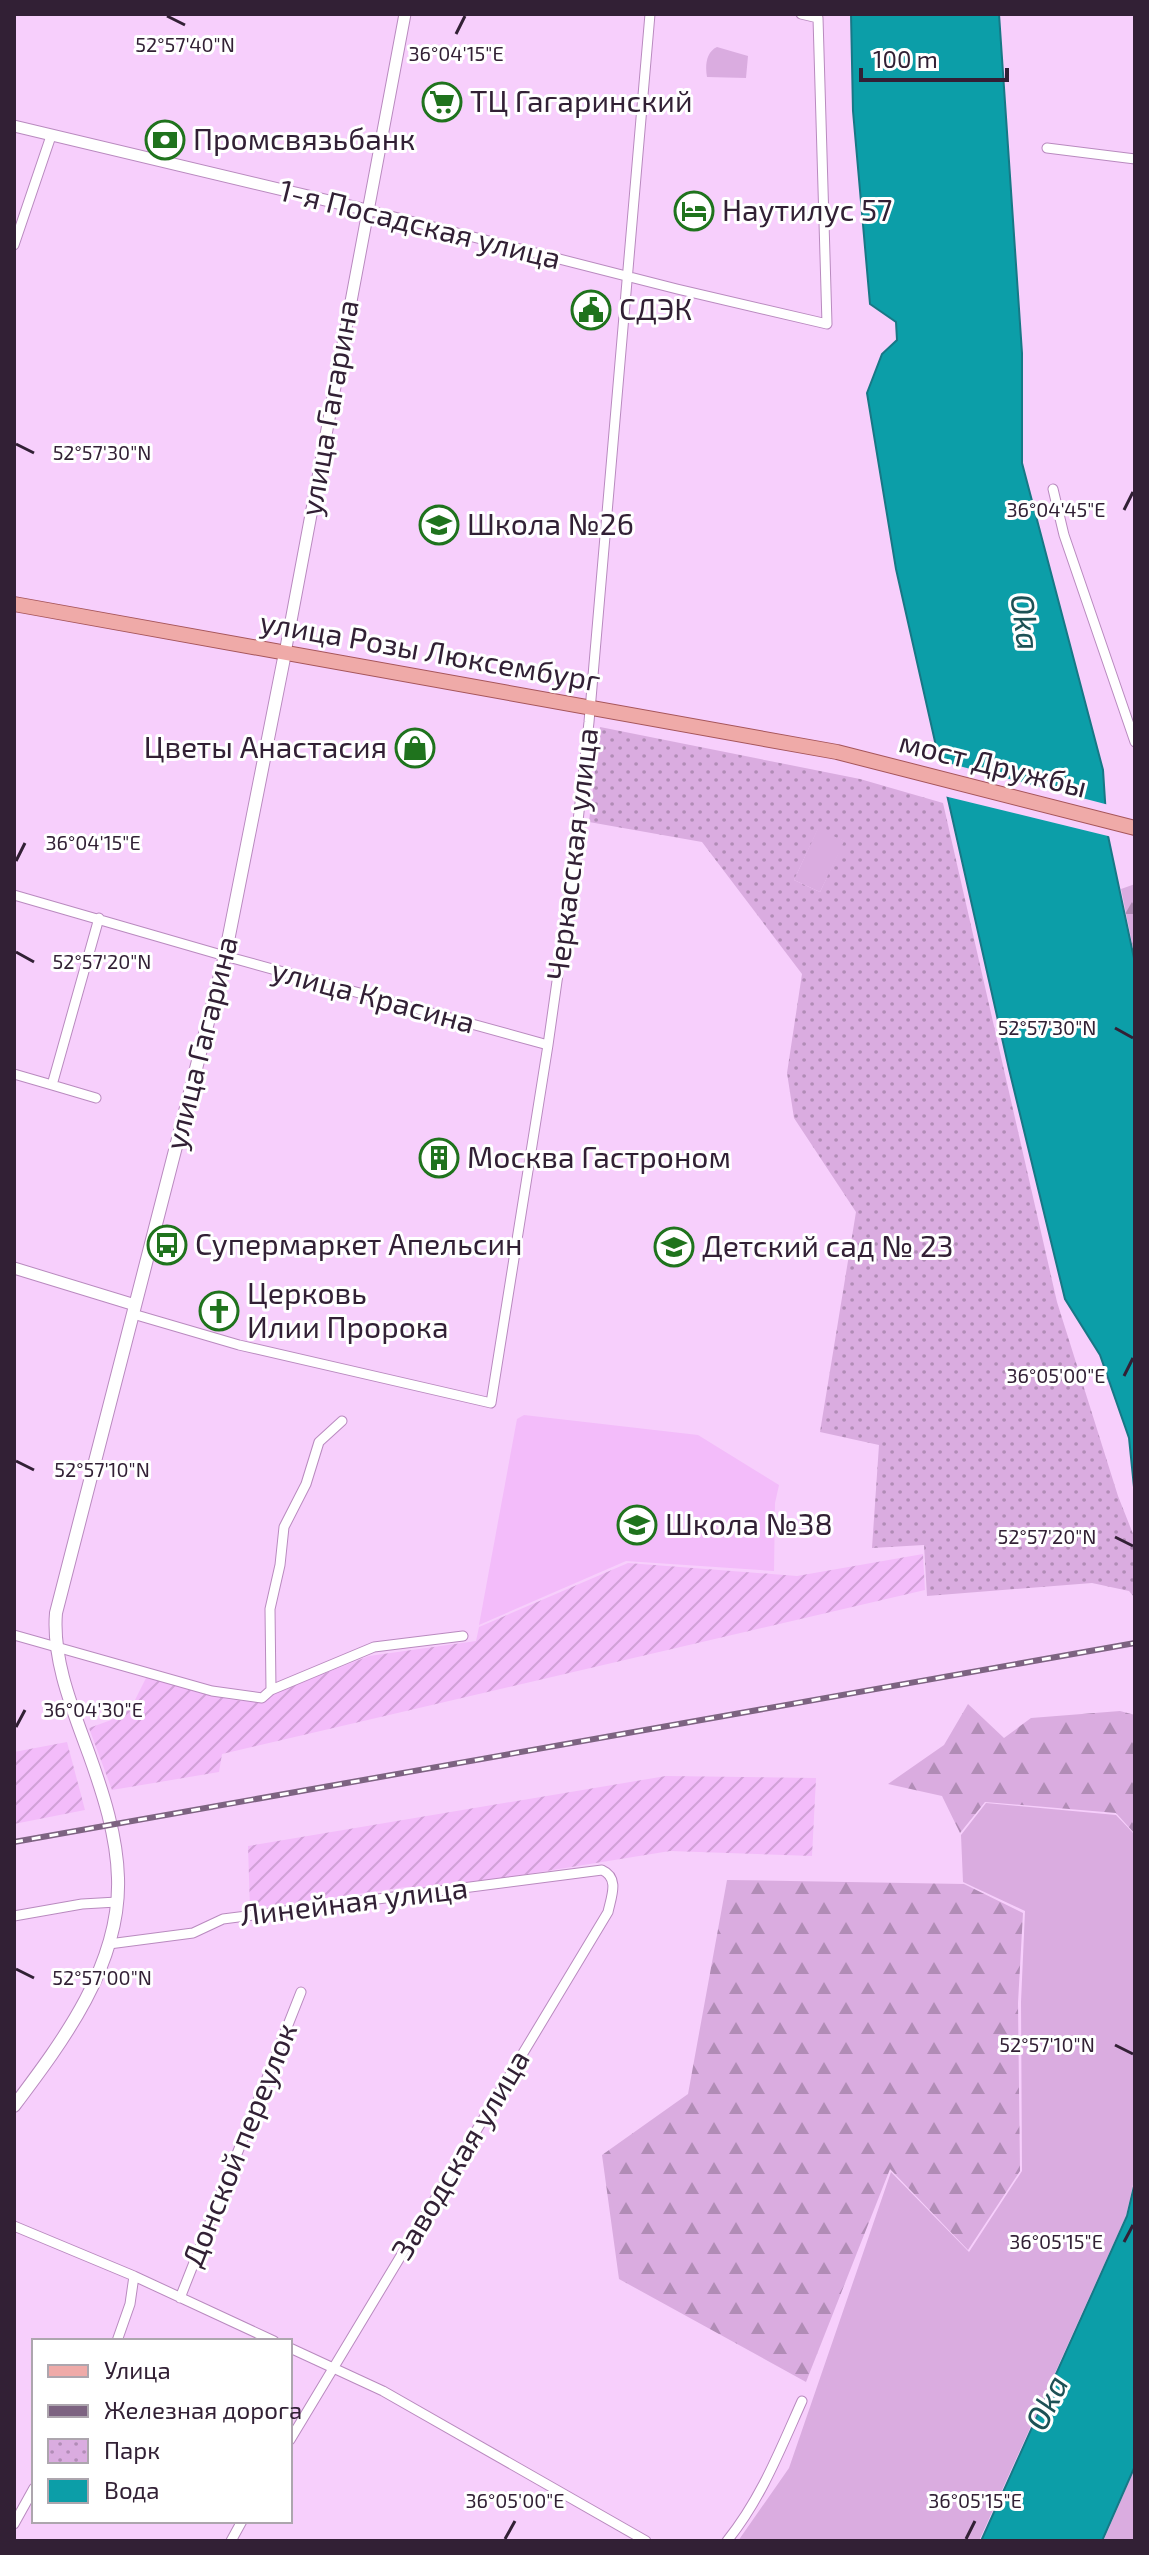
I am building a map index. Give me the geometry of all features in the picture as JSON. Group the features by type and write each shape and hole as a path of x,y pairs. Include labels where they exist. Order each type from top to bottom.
{"main road":[{"name":"улица Розы Люксембург","path":"14,604 837,752"},
{"name":"улица Гагарина","path":"14,2106 55,2052 87,1993 109,1944 117,1902 118,1877 113,1836 56,1647 56,1613 225,956 285,653"},
{"name":"мост Дружбы","path":"837,752 1135,828"}],"street":[{"name":"улица Гагарина","path":"285,653 405,14"},
{"name":"Черкасская улица","path":"134,1310 239,1345 491,1403 572,875 590,707 650,14"},
{"name":"1-я Посадская улица","path":"14,126 827,324 818,18 801,14"},
{"path":"14,245 51,136"},
{"path":"1047,148 1135,159"},
{"path":"1053,489 1064,535 1135,742"},
{"name":"улица Красина","path":"14,895 548,1045"},
{"path":"52,1085 99,918"},
{"path":"14,1074 96,1098"},
{"path":"14,1268 134,1310"},
{"path":"271,1690 270,1609 280,1565 284,1527 306,1484 319,1442 342,1421"},
{"path":"14,1635 240,1697 262,1698 271,1690 374,1647 463,1636"},
{"name":"Линейная улица","path":"109,1944 193,1933 223,1919 602,1870"},
{"name":"Заводская улица","path":"292,2437 608,1912 613,1880 609,1873 602,1870"},
{"path":"14,1916 82,1904 117,1902"},
{"name":"Донской переулок","path":"180,2298 301,1992"},
{"path":"14,2226 134,2276 270,2339"},
{"name":"Донской переулок","path":"118,2339 130,2304 134,2276"},
{"path":"292,2349 383,2391 646,2541"},
{"path":"727,2541 745,2519 769,2475 802,2401"},
{"path":"14,2524 32,2492"},
{"path":"231,2541 241,2523"}],"shaded area":[{"name":"Школа №38","path":"524,1415 698,1435 779,1485 775,1503 774,1571 626,1561 479,1625 517,1419"},
{"path":"923,1554 925,1590 222,1754 219,1772 112,1790 89,1728 114,1719 131,1708 148,1674 209,1691 226,1699 262,1703 272,1694 369,1656 476,1641 479,1627 628,1563 797,1576"},
{"path":"67,1742 85,1810 14,1824 14,1752"},
{"path":"666,1776 816,1778 812,1856 670,1851 442,1888 406,1887 250,1909 248,1846"}],"green space":[{"path":"717,47 748,56 746,78 707,77 707,60"},
{"path":"600,727 860,779 943,803 1057,1302 1118,1496 1135,1539 1135,1598 1129,1591 1092,1583 927,1596 924,1545 872,1548 879,1445 820,1432 856,1212 794,1118 787,1073 802,974 702,842 589,822","holes":["818,829 844,841 820,892 794,880"]},
{"path":"818,828 845,841 820,892 794,880"},
{"path":"1135,884 1135,958 1121,889"},
{"path":"968,1704 1004,1738 1031,1718 1120,1711 1135,1715 1135,1834 1116,1813 985,1802 960,1833 942,1796 888,1784 944,1745"},
{"path":"986,1803 1116,1815 1135,1835 1135,2176 1126,2216 979,2541 738,2541 789,2468 891,2172 969,2252 1022,2171 1021,2002 1025,1911 963,1882 961,1835"},
{"path":"727,1880 964,1884 1023,1913 1018,2003 1020,2171 968,2250 890,2169 806,2382 619,2279 602,2155 688,2094"},
{"path":"1135,2468 1135,2541 1103,2541 1105,2537"}],"water":[{"name":"Oka","path":"851,14 999,14 1022,353 1022,463 1103,770 1107,831 1135,963 1135,1497 1129,1438 1100,1355 1065,1299 1009,1069 896,569 867,393 882,354 897,340 896,322 870,304 853,111"},
{"name":"Oka","path":"1135,2182 1135,2466 1102,2541 981,2541 1127,2216"}],"pier":[{"path":"936,760 1109,805 1112,837 944,796"}],"railway":[{"path":"14,1842 1135,1643"}],"place":[{"name":"ТЦ Гагаринский","path":"442,102"},
{"name":"Промсвязьбанк","path":"165,140"},
{"name":"Наутилус 57","path":"694,211"},
{"name":"СДЭК","path":"591,310"},
{"name":"Школа №26","path":"439,525"},
{"name":"Цветы Анастасия","path":"415,748"},
{"name":"Москва Гастроном","path":"439,1158"},
{"name":"Супермаркет Апельсин","path":"167,1245"},
{"name":"Детский сад № 23","path":"674,1247"},
{"name":"Церковь Илии Пророка","path":"219,1311"},
{"name":"Школа №38","path":"637,1525"}]}
